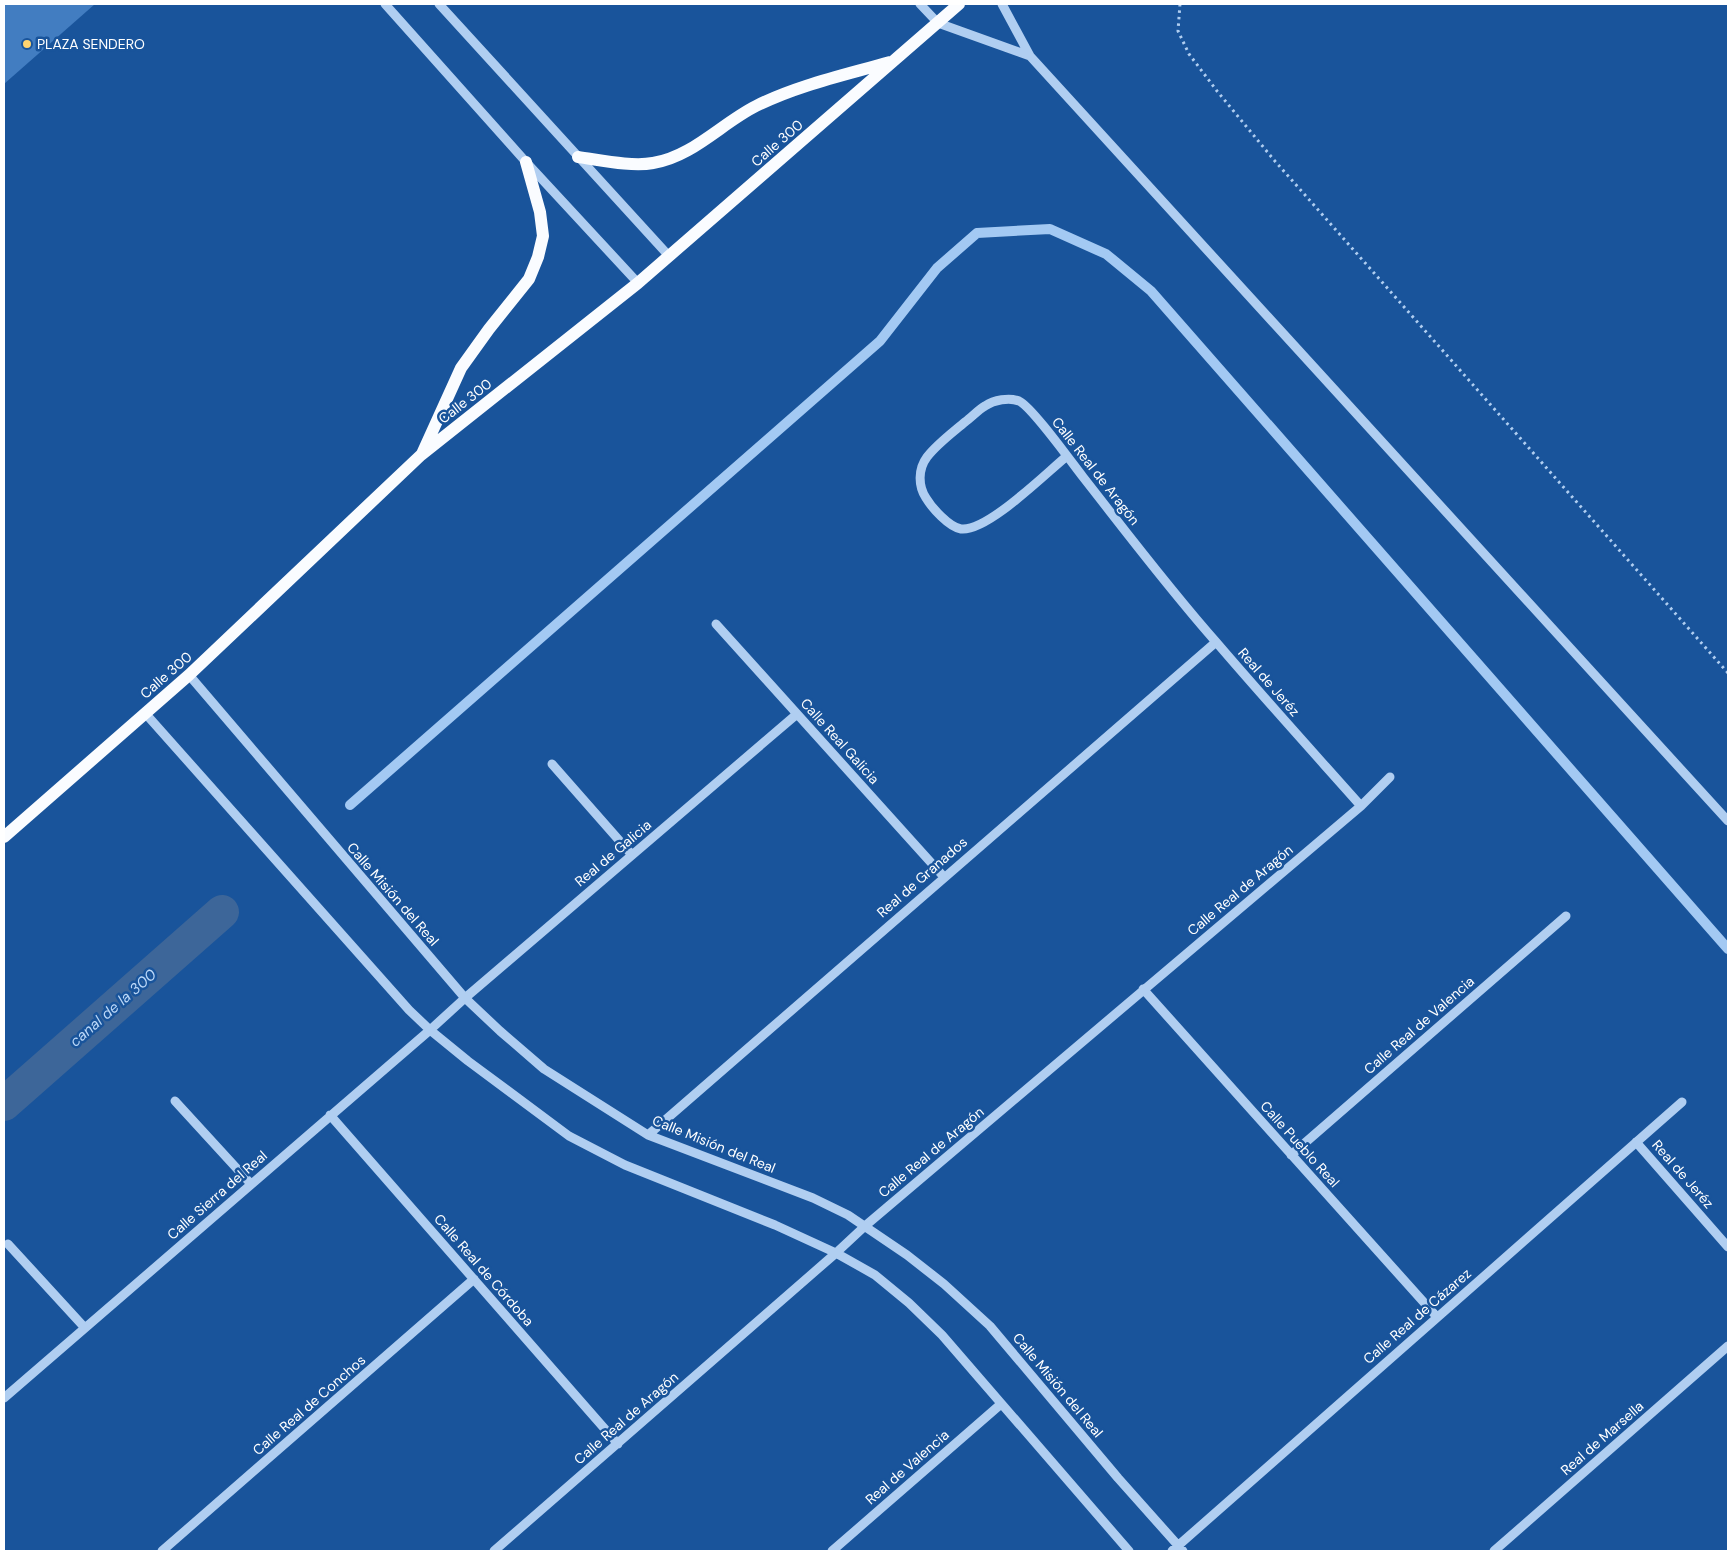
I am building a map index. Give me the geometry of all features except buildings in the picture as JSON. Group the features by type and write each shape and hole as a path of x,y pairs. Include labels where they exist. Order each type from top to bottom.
{"main road":[{"name":"Calle 300","path":"4,837 189,676 421,455 638,283 959,4"},
{"path":"578,157 619,163 652,164 674,158 756,106 827,80 895,61"},
{"path":"421,455 444,401 461,368 488,329 529,279 538,258 543,236 540,212 526,162"}],"street":[{"path":"385,4 526,162 638,283"},
{"path":"438,4 668,256"},
{"path":"920,4 938,23 1030,56"},
{"path":"1002,4 1030,56 1728,821"},
{"name":"Calle Real de Aragón","path":"1066,456 995,516 982,525 971,528 960,529 950,525 926,498 920,485 920,473 925,458 986,405 1003,399 1020,402 1036,417 1159,573"},
{"name":"Real de Jeréz","path":"1159,573 1216,642 1361,806"},
{"name":"Calle Real Galicia","path":"716,624 944,877"},
{"name":"Real de Granados","path":"648,1134 1216,642"},
{"name":"Calle Misión del Real","path":"189,676 465,998 500,1031 544,1068 648,1134 813,1198 848,1215 944,1284 990,1326 1178,1549"},
{"path":"145,713 409,1010 430,1030 468,1061 569,1136 625,1165 775,1225 836,1253 874,1275 909,1303 942,1335 1129,1551"},
{"name":"Real de Galicia","path":"448,1013 797,714"},
{"path":"552,764 632,855"},
{"name":"Calle Real de Aragón","path":"494,1551 865,1226 1361,806 1390,777"},
{"name":"Calle Real de Valencia","path":"1291,1155 1566,916"},
{"name":"Calle Pueblo Real","path":"1144,989 1437,1317"},
{"name":"Calle Sierra del Real","path":"4,1398 448,1013"},
{"path":"174,1101 250,1184"},
{"name":"Calle Real de Cázarez","path":"1178,1549 1437,1317 1682,1102"},
{"name":"Calle Real de Córdoba","path":"330,1115 618,1444"},
{"name":"Real de Jeréz","path":"1636,1142 1728,1247"},
{"path":"8,1244 85,1328"},
{"name":"Calle Real de Conchos","path":"162,1551 474,1279"},
{"name":"Real de Marsella","path":"1494,1551 1728,1346"},
{"name":"Real de Valencia","path":"832,1551 1001,1404"}],"path":[{"path":"1180,4 1178,32 1189,54 1217,92 1274,160 1728,673"}],"waterway":[{"path":"350,805 880,341 937,268 977,233 1050,229 1106,254 1151,291 1728,949"},
{"name":"canal de la 300","path":"4,1104 222,912"}],"place":[{"name":"PLAZA SENDERO","path":"27,44"}]}
